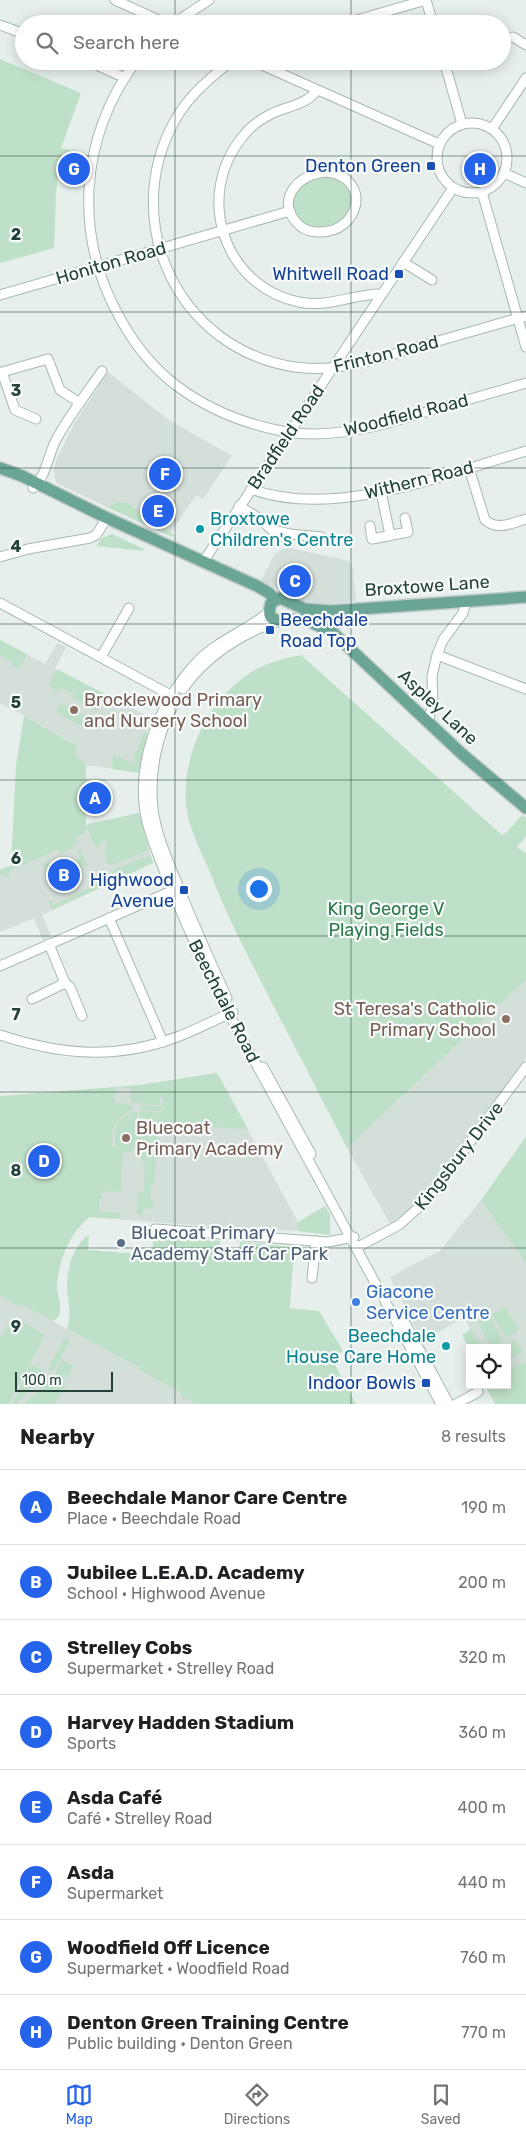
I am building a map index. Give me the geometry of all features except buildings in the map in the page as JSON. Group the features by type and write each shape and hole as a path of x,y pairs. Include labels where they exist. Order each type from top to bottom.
{"main road":[{"path":"0,469 35,484 46,493 54,493 270,593 275,600 269,612 272,619 277,622 296,619 304,620 324,629 329,629 335,622 335,615 331,611"},
{"name":"Broxtowe Lane","path":"275,600 284,599 305,609 331,611 526,597"},
{"name":"Aspley Lane","path":"329,629 462,754 526,808"}],"street":[{"path":"115,0 148,15"},
{"path":"186,15 209,0"},
{"path":"374,15 426,0 430,15"},
{"path":"0,25 15,31"},
{"path":"513,37 526,45"},
{"path":"108,70 125,78"},
{"name":"Woodfield Road","path":"130,70 106,114 93,158 90,181 89,221 96,267 110,300 131,337 153,364 175,385 218,411 262,426 289,432 322,434 360,430 526,383"},
{"name":"Frinton Road","path":"221,70 192,95 175,120 158,164 153,199 154,221 160,249 169,275 186,302 205,324 229,342 258,357 283,365 321,369 360,364 522,317"},
{"path":"273,70 439,144"},
{"path":"447,70 462,124"},
{"path":"492,129 526,78"},
{"path":"317,90 310,99 270,114 255,124 235,147 224,170 219,187 219,215 222,231 241,267 258,284 281,297 302,303 323,304 372,294 381,294"},
{"path":"479,123 492,129 501,137 506,148 508,159 504,173 498,182 482,192 466,193 453,188 440,173 436,160 439,144 452,129 462,124 479,123"},
{"path":"327,172 341,175 353,186 355,192 355,212 345,224 330,230 317,232 305,229 294,220 290,211 292,189 298,181 312,174 327,172"},
{"path":"504,173 526,183"},
{"name":"Bradfield Road","path":"203,562 453,188"},
{"path":"482,192 522,317 526,346"},
{"name":"Honiton Road","path":"0,295 290,211"},
{"path":"403,262 432,280"},
{"path":"36,419 15,410 2,372 48,359 60,390 80,403"},
{"path":"35,484 65,424 102,371"},
{"name":"Withern Road","path":"251,489 274,495 311,498 354,497 381,492 526,451"},
{"path":"50,454 48,480 54,493"},
{"path":"469,468 485,520 490,524 502,526 526,519"},
{"path":"381,492 390,535"},
{"path":"239,506 259,518 272,530 321,537"},
{"path":"0,557 28,549 90,538 96,535 107,518"},
{"path":"370,526 372,539 408,532 405,518"},
{"path":"428,721 433,705 432,676 437,655 443,640 463,613 466,601"},
{"path":"0,603 174,697"},
{"path":"100,657 129,608"},
{"name":"Beechdale Road","path":"269,612 233,634 206,654 182,680 159,740 153,774 152,791 158,832 175,889 197,950 289,1129 353,1237 441,1404"},
{"name":"Beechdale Road","path":"174,697 220,651 264,626 277,622"},
{"path":"437,655 526,689"},
{"path":"418,712 432,698"},
{"path":"0,966 175,889"},
{"path":"109,918 163,1042"},
{"path":"49,944 65,983 70,987 82,1016"},
{"path":"32,999 65,983"},
{"path":"0,1035 49,1049 86,1052 128,1050 163,1042 231,1013"},
{"name":"Kingsbury Drive","path":"358,1247 399,1225 426,1201 526,1068"},
{"path":"156,1228 316,1241 335,1241 353,1237"},
{"path":"312,1278 316,1241"},
{"name":"Beechdale Road","path":"358,1247 426,1359 449,1404"},
{"path":"456,1404 478,1392"}],"shaded area":[{"path":"108,372 169,420 232,456 203,499 196,495 169,536 56,483 54,471 56,460 74,424"},
{"path":"290,548 346,560 351,563 356,601 323,605 310,604 261,581 274,555 283,549"},
{"name":"Brocklewood Primary and Nursery School","path":"0,640 45,664 57,643 66,647 55,669 152,718 144,743 140,773 86,765 75,755 78,745 0,703"},
{"path":"139,813 153,863 42,915 51,937 43,940 34,918 0,932 0,870 85,833 87,824"},
{"path":"526,980 526,1058 421,1199 410,1210 390,1224 347,1148"},
{"path":"217,1073 298,1222 298,1231 89,1217 96,1089 140,1085"},
{"path":"526,1137 526,1361 511,1368 511,1344 479,1344 464,1318 422,1341 390,1277 440,1251 481,1200"},
{"path":"0,1292 67,1329 210,1404 0,1404"}],"green space":[{"path":"0,59 15,65 15,70 26,70 81,93 61,148 79,152 78,159 60,157 56,194 54,248 0,263"},
{"path":"332,175 351,189 352,210 338,224 318,228 308,226 294,212 293,194 297,186 305,180"},
{"path":"118,502 127,503 174,535 173,537 107,507"},
{"path":"112,534 144,549 143,551 96,546 102,538"},
{"path":"0,640 27,654 19,669 11,664 12,662 0,656"},
{"name":"King George V Playing Fields","path":"301,655 502,835 522,815 526,818 526,836 517,847 526,853 526,980 347,1148 240,941 193,832 188,817 186,798 186,779 196,742 214,708 225,694 239,681 260,667"},
{"path":"57,669 105,694 96,711 72,698 74,694 62,688 59,692 48,686"},
{"path":"61,703 92,719 86,729 56,712"},
{"path":"24,716 78,746 75,755 86,765 86,829 85,833 75,838 77,842 73,844 74,847 60,854 57,850 11,870 8,873 9,876 3,878 0,875 0,870 11,866 16,765"},
{"path":"144,732 147,733 140,773 112,769 113,754 132,763"},
{"path":"139,813 149,850 113,865 107,863 104,855 108,843 103,840 100,846 95,846 87,829 88,824"},
{"path":"80,849 87,865 81,867 76,865 72,867 73,870 50,880 43,864 49,862 53,869 64,864 65,866 79,859 78,850"},
{"path":"150,855 153,863 118,879 113,870"},
{"path":"100,878 104,886 52,910 48,901 51,900 53,905 92,887 90,882"},
{"path":"217,1073 248,1129 159,1124 157,1147 152,1147 152,1149 157,1150 154,1184 152,1185 150,1195 151,1201 153,1201 153,1208 143,1209 142,1215 137,1214 137,1193 144,1192 145,1162 141,1161 141,1149 133,1148 132,1152 123,1152 121,1192 102,1191 102,1199 99,1199 99,1211 121,1213 121,1219 89,1217 76,1232 66,1248 60,1266 57,1286 60,1311 57,1319 52,1321 21,1304 22,1308 0,1296 0,1096 140,1085","holes":["116,1087 131,1088 130,1102 159,1105 161,1097 163,1097 162,1106 140,1105 140,1109 161,1111 162,1113 140,1111 139,1126 136,1126 137,1111 125,1116 121,1119 116,1129 116,1147 112,1146 113,1128 116,1123 124,1115 135,1109 128,1104 114,1102"]},
{"path":"526,1137 526,1263 481,1200"},
{"path":"325,1206 330,1214 330,1235 298,1231 298,1222"},
{"path":"89,1235 88,1250 152,1255 154,1236 220,1241 220,1248 239,1250 240,1242 294,1247 290,1308 319,1311 343,1351 333,1361 356,1404 198,1404 186,1398 184,1401 180,1392 138,1369 139,1367 67,1329 69,1313 67,1280 70,1265 75,1251 83,1239"},
{"path":"505,1307 519,1330 506,1338 492,1314"},
{"path":"489,1315 503,1340 496,1344 489,1344 477,1322"},
{"path":"13,1316 45,1335 8,1404 0,1404 0,1338"},
{"path":"471,1329 480,1344 466,1344 462,1335"},
{"path":"64,1338 70,1341 53,1372 48,1369"},
{"path":"516,1340 523,1352 511,1359 511,1344 509,1344"},
{"path":"62,1359 73,1366 66,1379 55,1373"},
{"path":"526,1361 526,1404 495,1404 487,1389 511,1389 511,1368"},
{"path":"31,1364 46,1372 16,1404 12,1404"},
{"path":"50,1375 56,1379 53,1385 58,1388 61,1382 66,1384 55,1404 23,1404 38,1391"}],"place":[{"name":"Denton Green","path":"431,166"},
{"name":"Woodfield Off Licence","path":"74,169"},
{"name":"Denton Green Training Centre","path":"480,169"},
{"name":"Whitwell Road","path":"399,274"},
{"name":"Asda","path":"165,474"},
{"name":"Asda Café","path":"158,511"},
{"name":"Broxtowe Children's Centre","path":"200,529"},
{"name":"Strelley Cobs","path":"295,581"},
{"name":"Beechdale Road Top","path":"270,630"},
{"name":"Brocklewood Primary and Nursery School","path":"74,710"},
{"name":"Beechdale Manor Care Centre","path":"95,798"},
{"name":"Jubilee L.E.A.D. Academy","path":"64,875"},
{"name":"Highwood Avenue","path":"184,890"},
{"name":"St Teresa's Catholic Primary School","path":"506,1019"},
{"name":"Bluecoat Primary Academy","path":"126,1138"},
{"name":"Harvey Hadden Stadium","path":"44,1161"},
{"name":"Bluecoat Primary Academy Staff Car Park","path":"121,1243"},
{"name":"Giacone Service Centre","path":"356,1302"},
{"name":"Beechdale House Care Home","path":"446,1346"},
{"name":"Indoor Bowls","path":"426,1383"}]}
